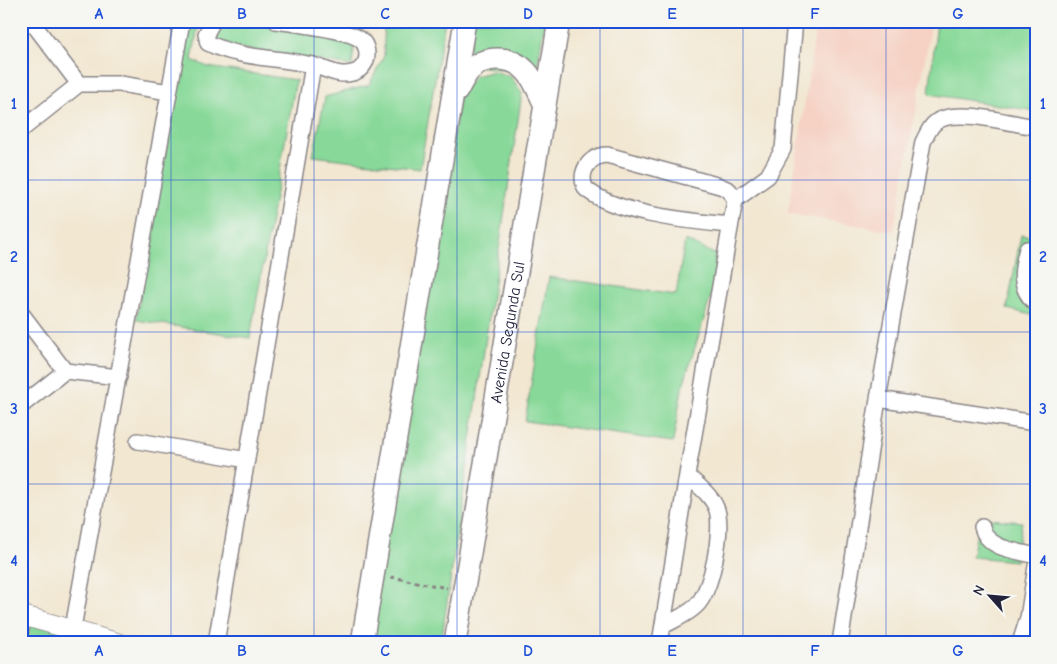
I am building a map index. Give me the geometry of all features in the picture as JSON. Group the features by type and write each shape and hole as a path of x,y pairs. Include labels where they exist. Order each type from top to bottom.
{"main road":[{"path":"362,643 424,262 454,98 465,21"},
{"name":"Avenida Segunda Sul","path":"455,643 524,221 559,21"},
{"path":"454,98 466,75 478,64 486,60 505,59 525,69 545,106"}],"street":[{"path":"31,21 45,42 79,84"},
{"path":"73,628 182,21"},
{"path":"213,21 208,27 206,38 208,43 228,51 313,66 346,75 356,73 362,68 368,53 362,41 356,37 313,24 276,21"},
{"path":"735,200 768,176 783,149 795,21"},
{"path":"216,643 313,66"},
{"path":"21,130 79,84 120,84 169,92"},
{"path":"840,643 878,399 923,142 930,128 942,119 964,116 1036,127"},
{"path":"660,643 735,200 729,190 720,186 607,155 596,157 590,161 583,174 586,189 609,202 682,221 730,225"},
{"path":"1027,249 1021,282 1025,292 1036,304"},
{"path":"21,313 65,371"},
{"path":"21,406 65,371 119,376"},
{"path":"878,399 1036,423"},
{"path":"138,441 248,460"},
{"path":"663,626 697,605 708,585 714,561 717,510 707,494 687,475"},
{"path":"982,527 984,536 993,544 1036,556"},
{"path":"1020,643 1028,618 1036,566"},
{"path":"22,620 73,628 118,643"}],"path":[{"path":"374,574 463,591"}],"shaded area":[{"path":"817,21 932,21 894,231 788,214"}],"green space":[{"path":"189,21 199,21 192,60 208,67 296,80 250,338 136,320"},
{"path":"217,21 268,21 355,40 352,66 214,44"},
{"path":"362,21 445,21 420,169 313,156 325,97 369,85 384,56 384,30"},
{"path":"474,21 545,21 536,73 467,65"},
{"path":"937,21 1036,23 1036,111 929,94"},
{"path":"494,71 511,77 522,93 441,643 369,643 460,94 475,76"},
{"path":"1021,235 1036,237 1036,316 1007,309"},
{"path":"685,240 723,258 682,389 673,442 525,421 549,277 676,295"},
{"path":"980,518 1022,522 1016,561 972,557"},
{"path":"24,615 118,643 21,643"}]}
